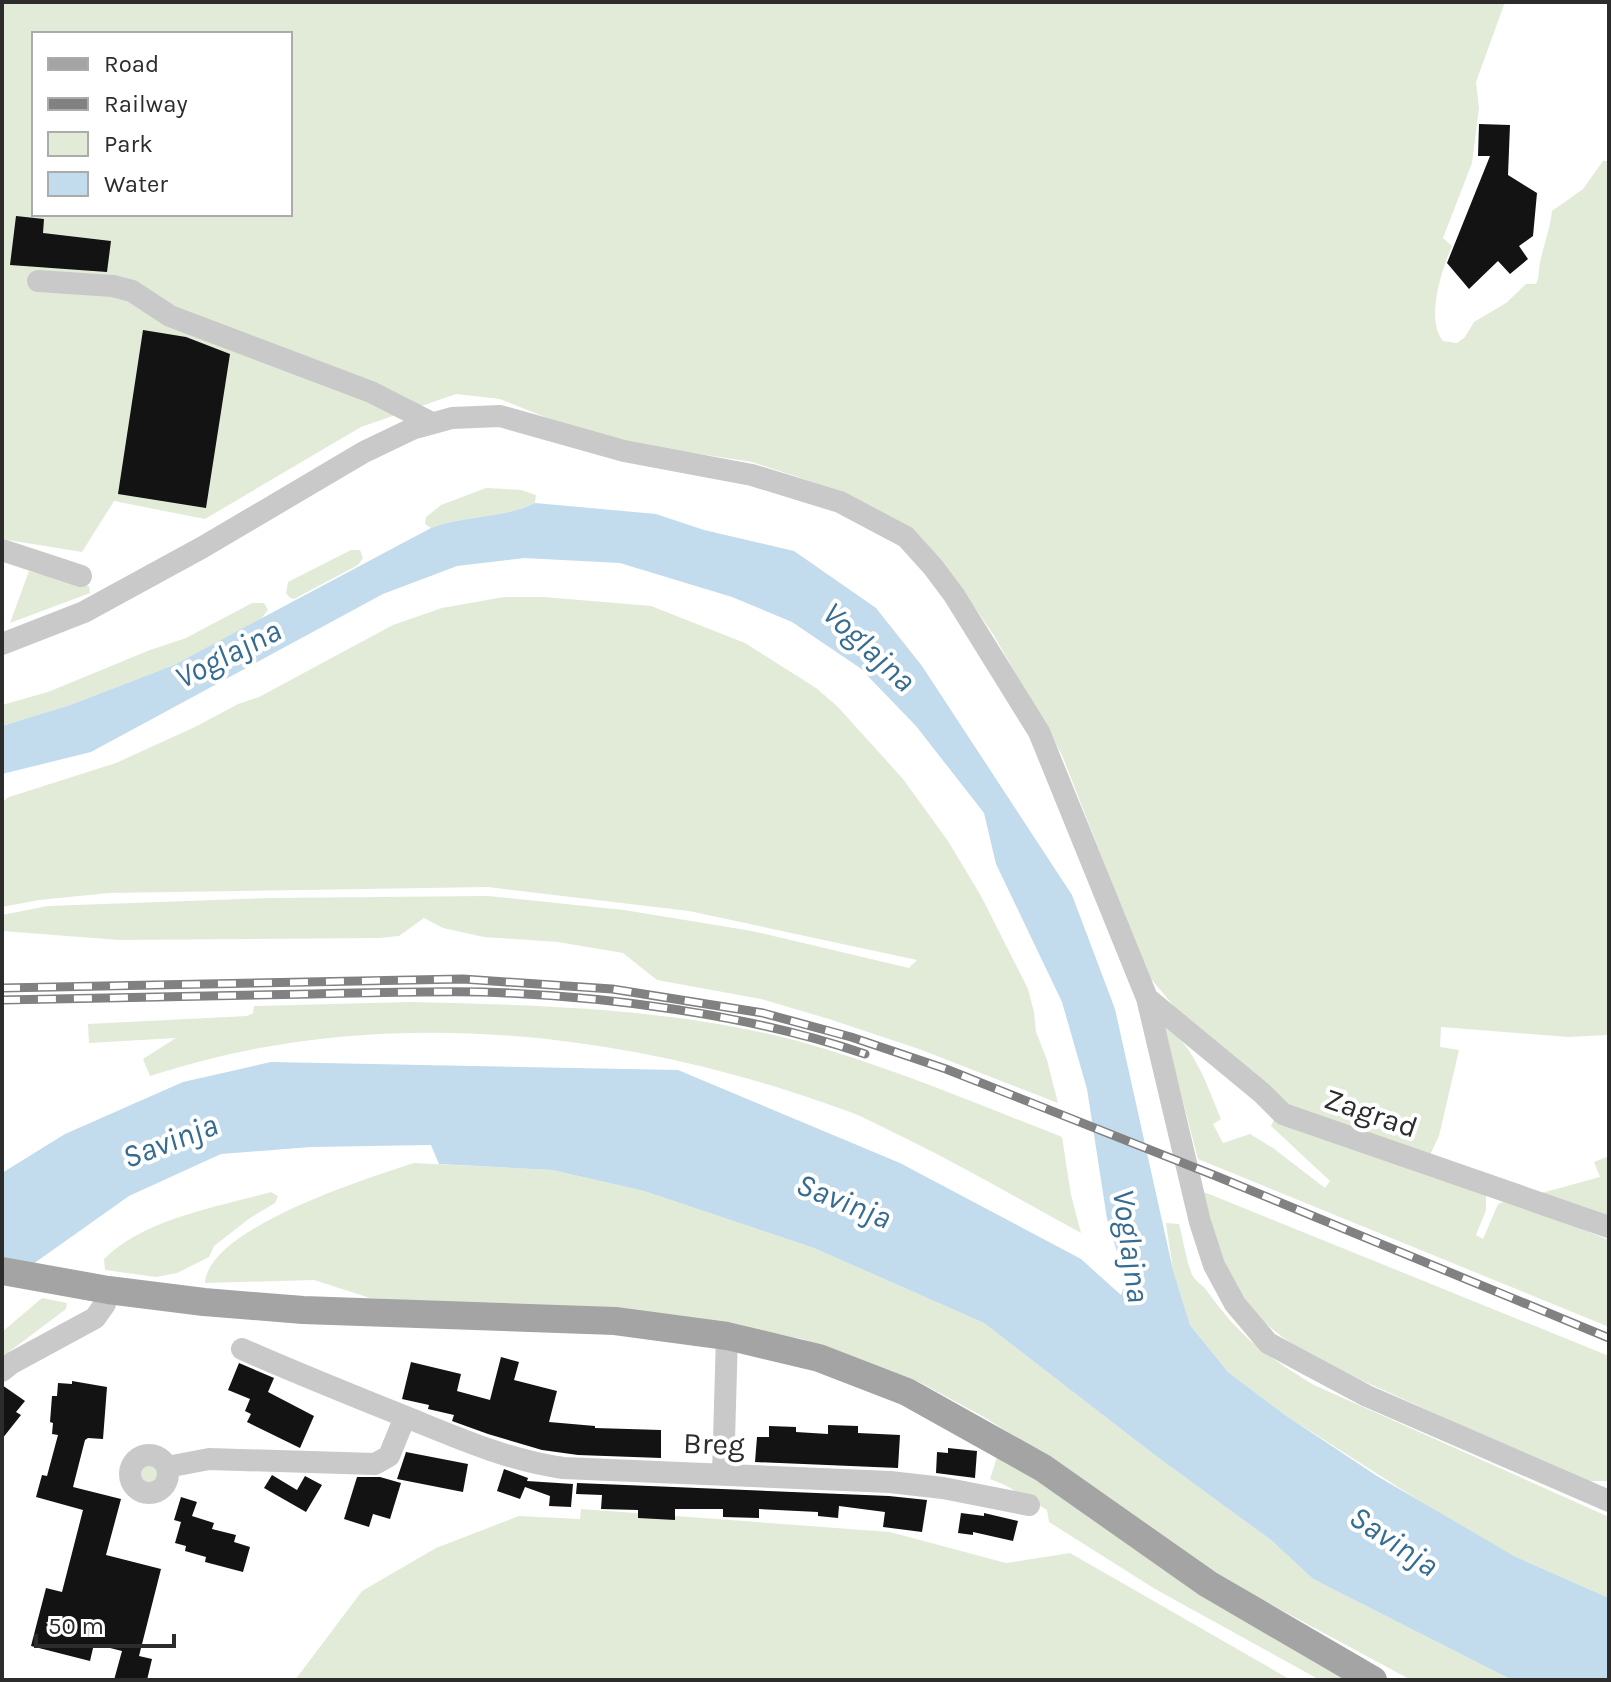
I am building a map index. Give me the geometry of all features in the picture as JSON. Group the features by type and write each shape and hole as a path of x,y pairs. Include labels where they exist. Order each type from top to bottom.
{"main road":[{"path":"2,1271 95,1288 204,1302 303,1310 615,1321 727,1336 819,1358 907,1392 1043,1468 1208,1584 1373,1680"}],"street":[{"path":"38,281 113,286 132,291 170,316 371,392 432,423"},
{"path":"2,644 84,612 203,547 364,452 412,429 452,418 500,416 624,451 752,475 840,502 906,537 954,595 1039,732 1147,998 1186,1166 1214,1265 1235,1304 1268,1343 1367,1396 1609,1501"},
{"path":"2,550 81,576"},
{"name":"Zagrad","path":"1147,998 1283,1114 1609,1227"},
{"path":"2,1371 95,1318 105,1304 95,1288"},
{"path":"723,1474 727,1336"},
{"name":"Breg","path":"242,1349 310,1380 491,1452 526,1462 563,1468 890,1482 943,1488 1029,1505"},
{"path":"167,1467 209,1459 375,1464 389,1456 405,1417"}],"green space":[{"path":"2,2 1505,2 1476,82 1479,108 1472,163 1443,238 1452,246 1440,280 1435,320 1443,341 1457,343 1465,337 1474,322 1506,303 1526,284 1536,284 1552,211 1583,189 1603,161 1609,161 1609,1035 1568,1037 1441,1027 1440,1047 1459,1050 1439,1136 1429,1157 1281,1103 1182,1016 1147,974 1062,755 993,634 955,579 846,493 752,462 622,442 582,432 500,399 456,394 361,427 205,519 114,501 82,552 2,539"},
{"path":"486,488 521,490 536,495 535,503 510,512 431,528 425,524 426,517 441,505"},
{"path":"351,550 360,550 363,558 358,565 294,599 286,593 288,582"},
{"path":"29,571 89,586 90,593 10,623"},
{"path":"504,597 544,597 651,606 745,643 816,688 837,706 903,779 948,841 981,896 1028,989 1036,1032 1058,1103 919,1049 829,1019 761,999 657,980 623,953 558,942 484,937 443,928 424,918 399,936 379,938 119,940 2,931 2,915 48,906 271,898 488,896 624,910 752,931 909,968 917,960 689,911 488,887 109,893 2,907 2,802 9,797 116,763 238,704 259,697 393,625 442,608"},
{"path":"252,603 264,603 268,610 260,620 174,665 70,705 2,726 2,705 48,692 186,638"},
{"path":"411,1002 606,1010 702,1021 798,1041 865,1062 1062,1137 1071,1195 1081,1233 857,1115 766,1084 679,1061 591,1045 502,1035 413,1033 324,1038 236,1053 150,1076 143,1059 176,1038 89,1043 88,1024 247,1016 253,1013 254,1006"},
{"path":"1163,1025 1184,1043 1199,1067 1221,1119 1213,1124 1223,1143 1250,1134 1325,1188 1330,1181 1271,1126 1275,1117 1486,1195 1486,1210 1476,1235 1483,1239 1498,1204 1508,1200 1609,1240 1609,1327 1198,1159"},
{"path":"1609,1156 1609,1226 1534,1195 1600,1177 1594,1162"},
{"path":"414,1163 552,1170 644,1191 814,1248 984,1323 1271,1540 1313,1579 1512,1680 1411,1680 1205,1569 1107,1496 984,1417 917,1381 802,1339 690,1318 370,1298 314,1280 205,1283 213,1263 232,1243 260,1225 328,1193"},
{"path":"271,1192 278,1196 275,1203 214,1246 209,1257 177,1273 156,1277 105,1270 104,1259 120,1245 160,1224"},
{"path":"1204,1192 1609,1356 1609,1481 1583,1481 1326,1364 1283,1337 1259,1317 1238,1289 1217,1242"},
{"path":"1166,1223 1179,1224 1194,1278 1243,1333 1282,1365 1314,1385 1609,1517 1609,1598 1514,1556 1462,1528 1285,1415 1228,1372 1190,1325 1173,1270"},
{"path":"42,1298 67,1303 66,1309 2,1357 2,1332"},
{"path":"998,1454 1108,1529 1348,1680 1320,1680 1155,1589 1049,1522 1047,1510 990,1479"},
{"path":"149,1461 158,1465 162,1474 158,1483 149,1487 140,1483 136,1474 140,1465"},
{"path":"581,1509 890,1532 1006,1563 1070,1553 1291,1680 295,1680 362,1591 436,1548 519,1516 580,1519"}],"water":[{"path":"535,503 656,514 704,530 794,551 876,608 922,666 1072,895 1115,1009 1173,1270 1190,1325 1228,1372 1285,1415 1377,1476 1514,1556 1609,1598 1609,1680 1512,1680 1313,1579 1271,1540 984,1323 814,1248 644,1191 552,1170 439,1164 431,1145 311,1147 221,1154 129,1196 2,1286 2,1173 65,1134 183,1082 271,1062 678,1070 900,1163 1081,1259 1121,1295 1126,1281 1107,1219 1087,1089 1062,1002 996,864 984,813 916,726 860,668 792,622 732,597 620,563 524,558 457,566 383,594 91,752 2,774 2,726 70,705 174,665 431,528 510,512"}],"building":[{"path":"1479,124 1510,125 1508,175 1537,193 1533,236 1519,246 1528,259 1510,274 1498,261 1469,289 1447,263 1490,156 1478,156"},
{"path":"16,216 44,219 43,233 111,241 107,272 10,265"},
{"path":"143,330 186,337 230,354 206,508 118,494"},
{"path":"501,1357 519,1362 514,1380 557,1391 549,1422 595,1428 661,1430 661,1458 578,1455 542,1450 452,1421 454,1415 428,1409 429,1405 402,1399 411,1362 461,1374 457,1391 490,1400"},
{"path":"239,1363 274,1378 268,1392 314,1416 300,1448 247,1422 251,1414 245,1411 250,1399 228,1390"},
{"path":"72,1381 107,1387 103,1439 85,1440 73,1487 121,1499 106,1555 161,1569 139,1656 152,1659 147,1680 114,1680 122,1651 94,1644 90,1661 31,1646 46,1588 62,1592 83,1510 36,1497 42,1475 47,1476 58,1435 52,1434 53,1423 50,1422 52,1396 57,1396 58,1383 72,1384"},
{"path":"2,1385 25,1401 16,1412 21,1415 2,1439"},
{"path":"828,1425 858,1426 858,1433 900,1435 898,1468 755,1462 757,1437 769,1437 769,1426 796,1427 796,1432 828,1434"},
{"path":"948,1448 977,1451 975,1478 936,1473 937,1452 948,1453"},
{"path":"406,1452 468,1464 463,1492 397,1479"},
{"path":"504,1469 528,1478 527,1481 573,1484 571,1507 549,1506 550,1496 525,1487 520,1499 497,1491"},
{"path":"272,1475 297,1490 305,1476 322,1485 306,1512 264,1488"},
{"path":"357,1477 380,1477 401,1483 390,1519 373,1514 369,1527 344,1519"},
{"path":"577,1483 927,1500 922,1532 883,1527 885,1512 839,1506 838,1518 818,1516 818,1512 759,1509 759,1518 723,1517 723,1509 675,1509 675,1520 638,1518 638,1510 601,1509 602,1495 576,1494"},
{"path":"181,1497 197,1502 192,1516 214,1523 212,1529 236,1535 234,1542 250,1547 243,1572 205,1562 206,1557 185,1551 186,1546 175,1543 181,1522 174,1520"},
{"path":"961,1513 984,1516 984,1513 1018,1521 1013,1541 973,1532 973,1535 958,1533"}],"railway":[{"path":"2,988 463,979 612,989 763,1013 851,1037 946,1069 1609,1338"},
{"path":"2,1000 419,992 529,994 627,1003 725,1018 865,1054"}],"water label":[{"name":"Voglajna","path":"869,647"},
{"name":"Voglajna","path":"228,654"},
{"name":"Savinja","path":"170,1141"},
{"name":"Savinja","path":"844,1201"},
{"name":"Voglajna","path":"1131,1246"},
{"name":"Savinja","path":"1394,1541"}]}
